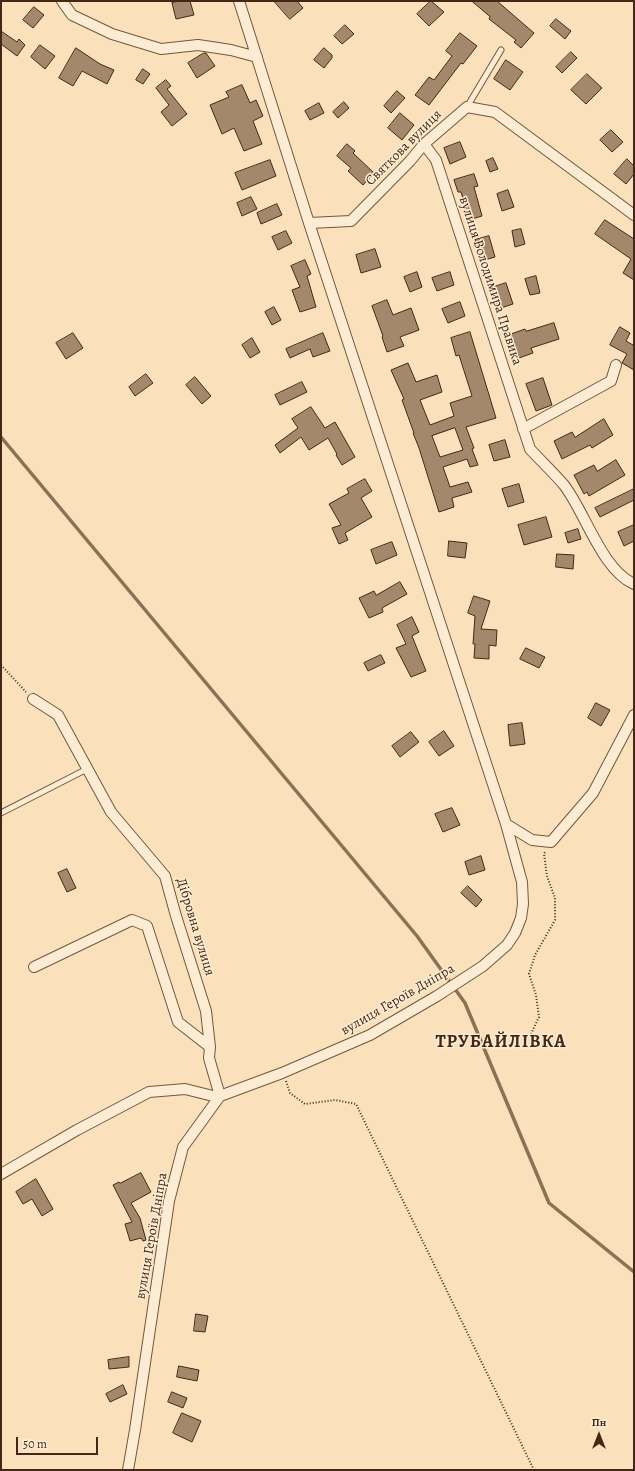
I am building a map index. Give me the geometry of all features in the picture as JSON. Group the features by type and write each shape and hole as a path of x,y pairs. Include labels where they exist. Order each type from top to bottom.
{"street":[{"path":"62,1 72,15 112,34 160,49 198,45 232,50 256,57"},
{"name":"вулиця Героїв Дніпра","path":"128,1470 169,1201 183,1147 218,1096 282,1073 370,1035 437,996 483,966 507,945 515,933 521,918 523,904 522,882 506,824 309,223 239,1"},
{"path":"468,107 496,112 634,215"},
{"name":"Святкова вулиця","path":"309,223 351,221 410,161 424,144 468,107"},
{"name":"вулиця Володимира Правика","path":"424,144 436,160 530,449 564,486 613,568 629,582 634,584"},
{"path":"523,429 611,381 616,365"},
{"name":"Дібровна вулиця","path":"33,699 58,715 111,812 165,876 206,1011 210,1047 209,1058 218,1096"},
{"path":"506,824 532,840 551,842 593,793 634,715"},
{"path":"34,967 132,920 147,926 178,1022 210,1047"},
{"path":"1,1174 77,1130 149,1092 185,1089 218,1096"}],"lane":[{"path":"468,107 501,50"},
{"path":"1,813 87,769"}],"path":[{"path":"1,665 33,699"},
{"path":"531,1034 539,1017 536,995 529,974 535,955 555,920 555,898 547,876 544,854 551,842"},
{"path":"282,1073 290,1093 305,1104 335,1100 356,1104 534,1470"}],"building":[{"path":"190,1 194,15 176,19 172,3"},
{"path":"274,1 297,1 303,8 290,19"},
{"path":"431,1 444,12 429,26 417,14"},
{"path":"472,1 497,1 534,33 521,48 514,42 516,40 489,19 490,17"},
{"path":"34,7 44,15 33,28 23,20"},
{"path":"556,19 571,31 565,39 550,26"},
{"path":"345,25 354,34 342,44 334,36"},
{"path":"1,31 17,42 19,39 25,45 17,56 1,44"},
{"path":"460,33 477,46 463,64 461,63 429,105 415,95 429,77 434,80 452,56 446,51"},
{"path":"40,45 55,56 45,69 31,57"},
{"path":"76,48 100,64 114,70 107,84 82,71 73,86 59,78"},
{"path":"324,48 332,55 332,58 324,68 314,60"},
{"path":"571,52 577,58 562,73 556,67"},
{"path":"206,53 215,66 197,78 188,63"},
{"path":"506,60 523,72 510,90 494,79"},
{"path":"143,69 150,74 143,84 136,80"},
{"path":"587,74 602,88 586,104 571,90"},
{"path":"166,80 171,86 167,89 187,114 172,126 161,112 169,105 156,88"},
{"path":"242,85 250,103 256,100 263,116 253,121 262,144 244,151 234,128 222,134 210,105 229,97 226,92"},
{"path":"397,91 405,98 391,113 384,106"},
{"path":"344,102 349,108 338,118 333,112"},
{"path":"319,103 324,113 310,120 305,111"},
{"path":"400,113 414,125 402,140 388,128"},
{"path":"611,130 623,142 612,152 600,140"},
{"path":"460,142 466,157 450,164 444,148"},
{"path":"347,144 355,151 353,153 374,173 363,185 348,171 351,168 337,156"},
{"path":"493,158 498,169 490,172 486,161"},
{"path":"627,159 634,166 634,174 626,184 614,174"},
{"path":"270,160 276,176 242,190 235,173"},
{"path":"474,174 478,186 474,187 482,216 469,220 461,192 458,192 454,180"},
{"path":"508,190 514,207 502,211 497,194"},
{"path":"251,197 257,209 242,216 237,203"},
{"path":"277,204 282,215 261,224 257,213"},
{"path":"605,220 634,239 634,280 623,273 631,259 595,234"},
{"path":"521,229 525,244 515,247 512,231"},
{"path":"286,231 292,243 278,250 272,237"},
{"path":"489,236 495,257 481,261 475,240"},
{"path":"375,249 381,267 361,273 356,255"},
{"path":"305,260 311,274 307,276 316,307 300,312 292,290 300,287 291,266"},
{"path":"417,272 422,287 410,292 404,277"},
{"path":"450,272 454,285 437,291 432,278"},
{"path":"536,276 540,293 530,295 525,279"},
{"path":"506,283 513,304 498,309 491,288"},
{"path":"387,300 393,315 411,308 419,330 400,337 404,346 387,352 372,306"},
{"path":"460,302 465,316 448,323 442,309"},
{"path":"274,307 281,320 272,325 265,312"},
{"path":"554,323 559,339 531,348 533,353 519,358 511,334 525,329 526,331"},
{"path":"620,327 630,333 626,341 633,345 634,343 634,370 622,363 627,354 610,345"},
{"path":"470,332 496,418 466,427 474,448 472,449 478,465 470,467 467,459 443,467 450,487 468,482 472,492 452,498 454,507 439,512 402,400 404,399 391,370 408,363 416,382 437,375 442,392 420,400 430,425 454,416 450,403 472,396 459,355 456,356 451,338","holes":["455,428 463,450 440,457 432,436"]},
{"path":"73,333 83,348 66,359 56,343"},
{"path":"323,333 330,351 313,357 310,349 290,358 286,349"},
{"path":"252,338 260,352 250,358 242,345"},
{"path":"146,374 153,383 135,396 129,387"},
{"path":"195,377 211,396 202,404 186,385"},
{"path":"543,378 552,405 536,411 526,384"},
{"path":"302,382 307,392 280,405 275,395"},
{"path":"311,407 325,428 335,422 355,457 342,465 328,438 309,450 301,437 280,453 275,445 298,428 292,419"},
{"path":"604,419 613,435 592,448 590,445 562,459 554,441 572,432 575,437"},
{"path":"505,440 510,457 494,461 489,445"},
{"path":"616,460 625,475 589,496 587,492 584,494 574,475 594,465 597,471"},
{"path":"365,479 372,491 361,498 372,517 345,533 348,540 339,544 332,528 341,525 329,504 349,493 347,489"},
{"path":"519,484 524,502 508,507 502,489"},
{"path":"634,489 634,500 600,517 595,508"},
{"path":"546,517 552,537 524,545 518,525"},
{"path":"634,525 634,541 624,546 618,532"},
{"path":"578,529 581,539 568,543 565,533"},
{"path":"449,541 467,543 465,558 448,556"},
{"path":"392,542 397,555 376,564 371,550"},
{"path":"557,554 574,555 573,569 556,567"},
{"path":"400,582 407,594 382,608 383,612 369,618 359,598 374,591 376,595"},
{"path":"474,596 490,601 481,629 497,630 496,646 489,645 489,659 474,658 475,644 473,644 475,616 468,613"},
{"path":"412,617 419,632 412,636 426,671 411,677 396,648 406,644 397,625"},
{"path":"526,648 545,657 539,668 520,659"},
{"path":"381,655 385,663 368,671 364,663"},
{"path":"596,703 610,710 601,726 588,718"},
{"path":"522,723 525,744 510,746 508,725"},
{"path":"444,731 454,746 439,756 429,742"},
{"path":"411,732 419,742 400,757 392,746"},
{"path":"452,808 460,825 443,832 435,814"},
{"path":"481,856 485,870 469,875 465,862"},
{"path":"67,869 76,888 67,892 58,873"},
{"path":"468,886 482,900 476,907 461,893"},
{"path":"141,1173 151,1192 131,1203 140,1218 146,1240 143,1241 141,1238 130,1241 125,1224 132,1222 113,1185"},
{"path":"36,1179 53,1209 42,1216 32,1199 23,1204 16,1192"},
{"path":"196,1314 208,1316 205,1332 194,1331"},
{"path":"129,1357 129,1367 109,1369 108,1360"},
{"path":"179,1366 199,1370 197,1381 177,1377"},
{"path":"123,1385 127,1394 110,1402 106,1394"},
{"path":"172,1392 187,1398 183,1408 168,1402"},
{"path":"182,1413 201,1421 192,1442 173,1433"}],"waterway":[{"path":"1,437 417,936 465,1003 549,1203 634,1272"}],"district":[{"name":"ТРУБАЙЛІВКА","path":"501,1043"}]}
